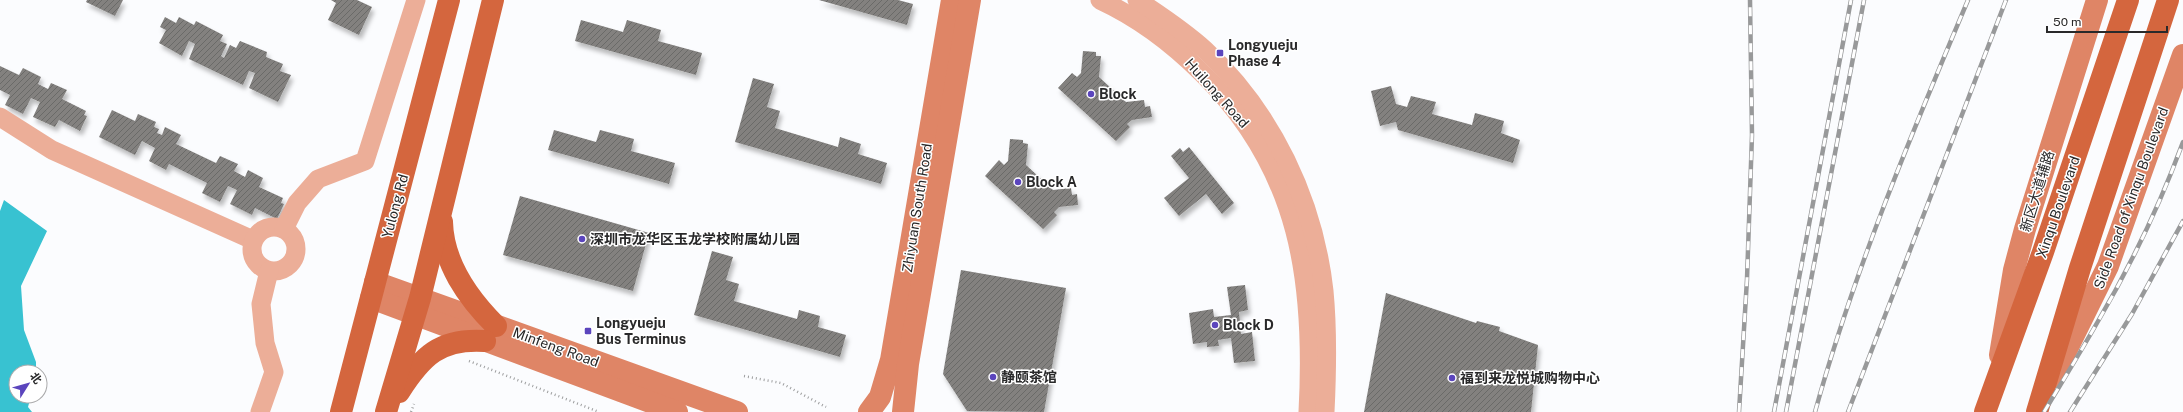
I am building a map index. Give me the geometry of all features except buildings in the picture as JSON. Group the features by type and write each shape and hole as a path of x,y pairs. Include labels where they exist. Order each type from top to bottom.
{"main road":[{"name":"Yulong Rd","path":"342,412 449,0"},
{"path":"387,412 417,306 493,0"},
{"name":"Zhiyuan South Road","path":"869,412 880,396 891,360 952,0"},
{"name":"Zhiyuan South Road","path":"902,412 908,364 970,0"},
{"name":"新区大道辅路","path":"1994,386 2014,270 2025,229 2097,0"},
{"name":"Xinqu Boulevard","path":"1985,412 2043,252 2128,0"},
{"path":"2038,408 2080,268 2168,0"},
{"name":"Side Road of Xinqu Boulevard","path":"2038,408 2108,266 2183,55"},
{"path":"387,412 414,368 433,352 459,341 491,333 479,307 458,279 442,239 441,206"},
{"name":"Minfeng Road","path":"373,290 491,333 737,412"},
{"name":"Minfeng Road","path":"491,333 677,412"}],"street":[{"path":"284,229 297,203 318,179 365,161 416,0"},
{"name":"Huilong Road","path":"1100,0 1140,22 1190,60 1234,108 1254,135 1268,159 1282,189 1294,224 1302,261 1310,342 1308,412"},
{"name":"Huilong Road","path":"1137,0 1182,30 1227,72 1267,126 1283,154 1296,182 1309,220 1322,282 1328,360 1325,412"},
{"path":"0,117 52,150 253,240"},
{"path":"271,227 284,229 291,234 296,244 297,251 294,260 290,265 281,270 269,271 257,264 253,256 253,240 262,230 271,227"},
{"path":"260,412 274,372 265,343 261,304 269,271"}],"path":[{"path":"466,360 599,412"},
{"path":"744,376 781,383 826,407"},
{"path":"411,412 416,397"}],"water":[{"path":"4,200 47,231 21,286 24,330 36,364 8,364 8,404 29,404 28,407 32,412 0,412 0,211"}],"railway":[{"path":"1739,412 1747,279 1752,135 1750,0"},
{"path":"1774,412 1851,0"},
{"path":"1786,412 1864,0"},
{"path":"1815,412 1830,359 1866,255 1905,153 1968,0"},
{"path":"1848,412 2006,0"},
{"path":"2044,412 2110,301 2133,257 2155,212 2183,142"},
{"path":"2070,412 2132,314 2183,221"}],"place":[{"name":"Longyueju Phase 4","path":"1220,53"},
{"name":"Block","path":"1091,94"},
{"name":"Block A","path":"1018,182"},
{"name":"深圳市龙华区玉龙学校附属幼儿园","path":"582,239"},
{"name":"Block D","path":"1215,325"},
{"name":"Longyueju Bus Terminus","path":"588,331"},
{"name":"静颐茶馆","path":"993,377"},
{"name":"福到来龙悦城购物中心","path":"1452,378"}]}
